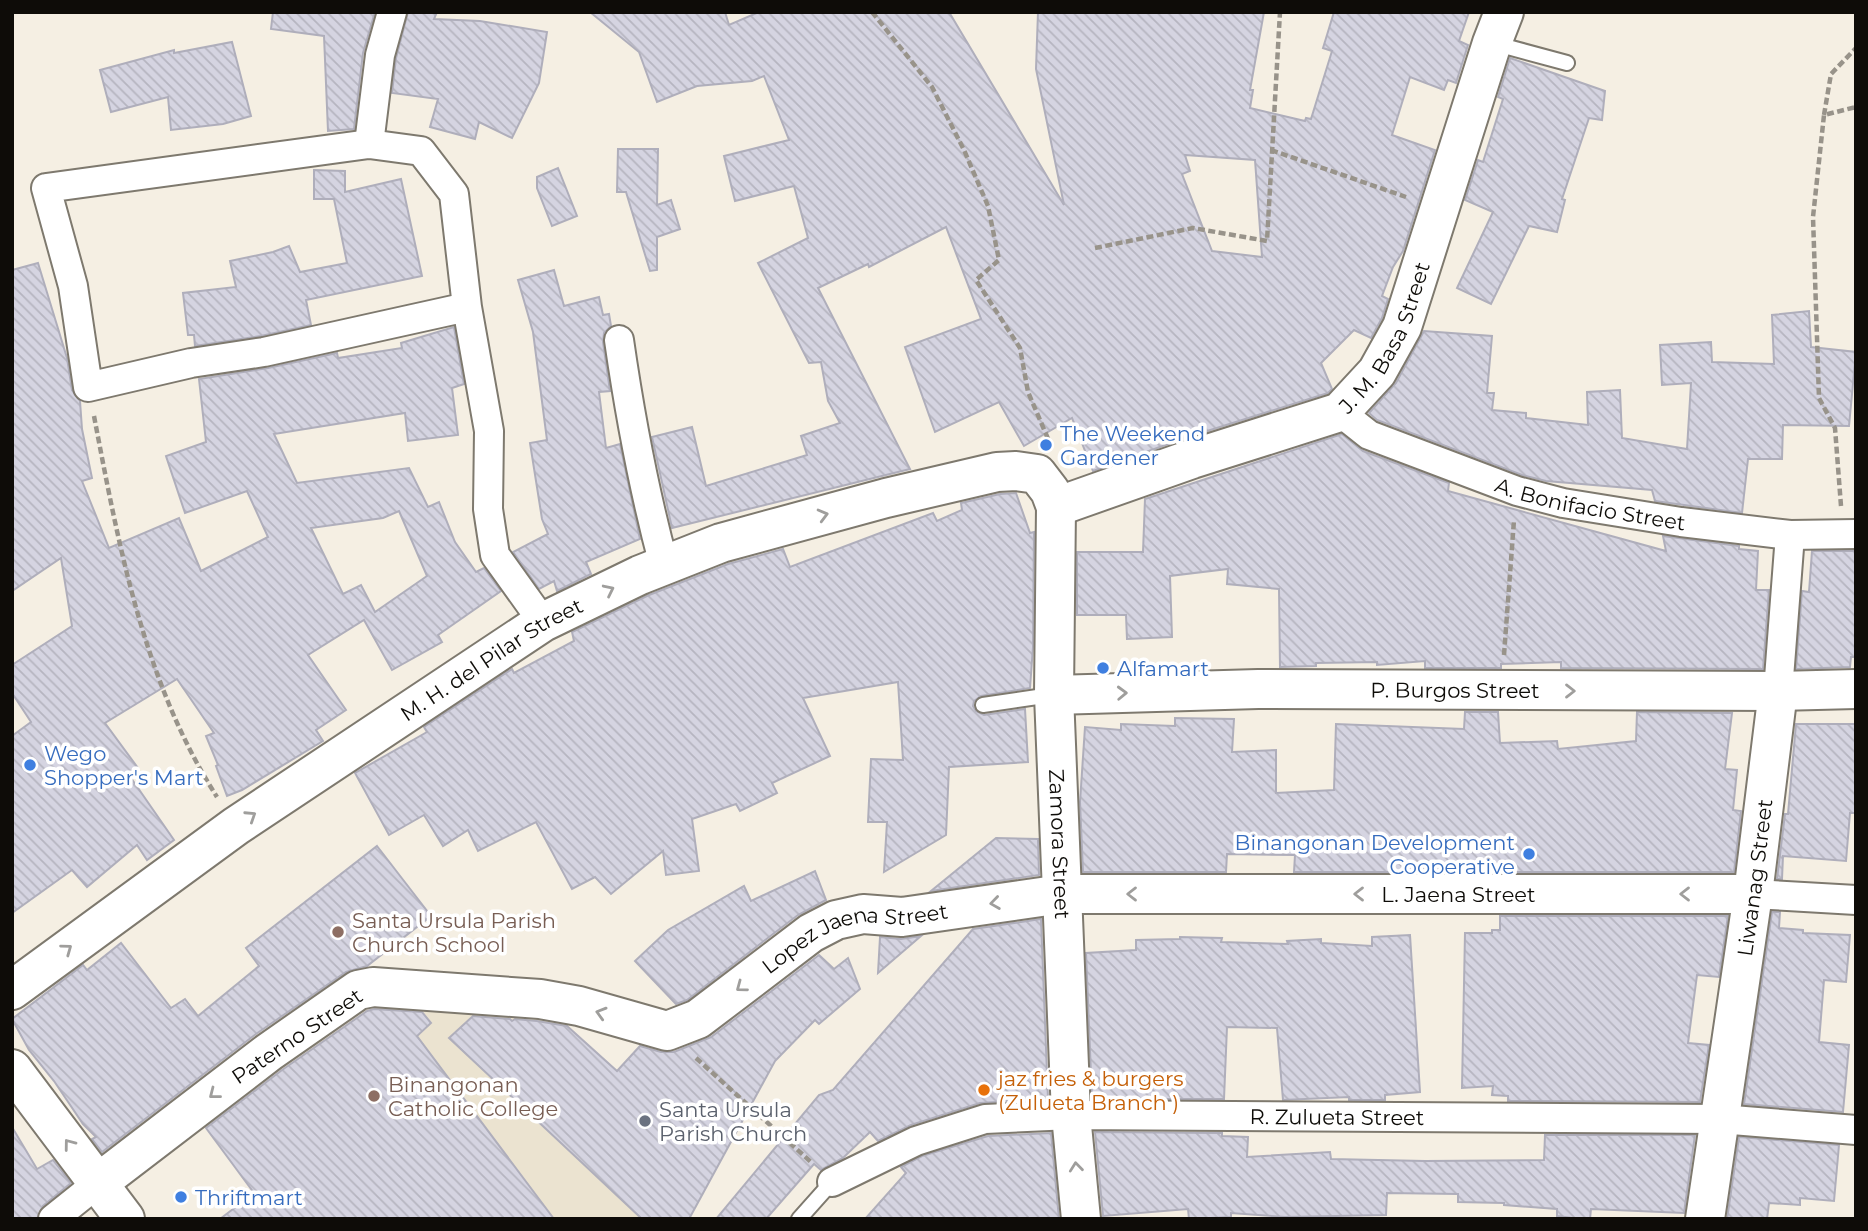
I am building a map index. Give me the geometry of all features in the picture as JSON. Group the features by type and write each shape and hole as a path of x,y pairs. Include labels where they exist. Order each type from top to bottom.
{"street":[{"path":"369,144 380,55 391,12"},
{"name":"J. M. Basa Street","path":"1056,507 1192,459 1340,412 1377,372 1402,327 1498,27"},
{"path":"467,307 264,352 191,363 88,387 73,286 46,188 369,144 421,151 454,194 467,307 489,431 488,509 495,555 543,622"},
{"path":"619,340 632,428 664,565"},
{"name":"A. Bonifacio Street","path":"1340,412 1369,435 1517,491 1563,503 1790,535 1849,534"},
{"name":"M. H. del Pilar Street","path":"12,990 236,826 543,622 640,575 721,543 886,498 997,472 1037,474"},
{"name":"Zamora Street","path":"1037,474 1050,491 1056,507 1054,695 1071,1115 1081,1219"},
{"name":"Liwanag Street","path":"1705,1219 1753,894 1778,691 1790,535"},
{"name":"P. Burgos Street","path":"1054,695 1258,689 1856,689"},
{"name":"L. Jaena Street","path":"1062,894 1753,894 1856,900"},
{"name":"Lopez Jaena Street","path":"667,1031 698,1020 811,933 836,920 863,914 902,917 1062,894"},
{"name":"Paterno Street","path":"53,1219 269,1052 358,990 393,987 540,999 579,1006 667,1031"},
{"path":"12,1069 125,1219"},
{"name":"R. Zulueta Street","path":"832,1182 916,1141 985,1119 1071,1115 1720,1119 1856,1130"}],"lane":[{"path":"1498,27 1567,63"},
{"path":"983,705 1054,695"},
{"path":"799,1219 832,1182"}],"path":[{"path":"872,12 932,88 964,150 988,206 999,260 975,280 1020,348 1028,392 1051,445 1037,474"},
{"path":"1095,248 1193,228 1267,241 1280,12"},
{"path":"1849,534 1835,428 1819,398 1813,217 1831,74 1856,48"},
{"path":"1824,115 1856,107"},
{"path":"1271,149 1440,208"},
{"path":"88,387 113,517 144,637 183,737 236,826"},
{"path":"1501,691 1517,491"},
{"path":"667,1031 832,1182"}],"shaded area":[{"name":"Binangonan Catholic College","path":"539,1002 480,1067 642,1219 273,1219 203,1124 270,1068 372,1003"}],"building":[{"path":"273,12 375,12 363,53 354,129 328,131 324,36 271,29"},
{"path":"408,12 437,12 434,19 480,21 547,32 539,83 512,138 479,122 475,139 430,127 438,99 392,93 396,58"},
{"path":"590,12 725,12 729,25 759,12 949,12 1064,205 1036,69 1038,12 1264,12 1250,90 1253,90 1250,108 1305,121 1306,118 1311,119 1332,51 1323,48 1334,12 1469,12 1459,41 1468,45 1456,83 1448,80 1444,90 1410,77 1392,135 1435,150 1403,251 1393,267 1382,296 1388,299 1382,318 1371,338 1354,330 1321,363 1332,389 1328,393 1185,438 1093,471 1072,418 1024,446 999,402 935,432 905,347 981,319 946,227 869,267 868,264 818,288 910,469 672,528 652,437 692,427 706,486 807,455 801,436 840,423 828,401 821,362 809,363 758,263 808,238 794,186 735,201 724,156 789,140 764,76 752,81 697,86 657,102 639,52","holes":["1185,155 1255,160 1262,257 1212,251 1182,174 1190,171"]},
{"path":"232,42 251,116 223,124 171,130 168,97 111,112 100,70 174,50 174,53"},
{"path":"1510,58 1605,91 1602,120 1589,118 1562,199 1565,200 1557,232 1529,226 1491,304 1457,288 1493,212 1465,200 1478,160 1483,162 1503,99 1498,97"},
{"path":"618,149 658,149 657,205 671,200 680,229 657,237 657,270 650,271 626,192 617,192"},
{"path":"558,168 577,216 552,226 537,188 537,177"},
{"path":"314,170 345,171 345,192 401,179 422,276 306,300 311,325 195,346 194,335 188,335 183,293 236,287 230,261 289,246 300,272 347,263 334,199 314,199"},
{"path":"38,263 67,358 72,390 80,401 82,429 92,478 82,481 109,548 179,518 201,571 268,537 247,491 185,513 166,456 206,442 199,379 337,353 338,358 402,348 401,343 454,327 464,384 452,388 458,435 408,441 405,413 274,434 297,483 409,468 428,507 439,502 455,542 476,572 484,568 501,591 438,635 442,642 392,670 364,620 308,655 346,710 316,730 323,741 242,790 227,796 206,736 214,733 177,679 105,723 138,768 129,775 174,840 147,860 137,845 87,887 72,870 12,913 12,736 31,722 12,693 12,665 72,626 61,558 12,591 12,270","holes":["399,511 427,576 375,612 361,585 343,594 311,528 383,518"]},
{"path":"554,270 564,306 599,297 603,315 609,314 611,326 604,333 603,342 610,391 599,392 606,448 620,444 640,539 586,562 591,574 557,591 554,581 539,589 513,552 548,534 542,519 530,443 547,440 533,332 518,280"},
{"path":"1809,311 1811,347 1856,352 1849,426 1783,425 1782,459 1748,459 1742,513 1655,501 1652,490 1546,481 1522,475 1377,420 1369,413 1396,383 1424,331 1492,336 1487,393 1494,393 1492,410 1526,413 1526,418 1588,425 1587,392 1620,390 1622,438 1687,449 1691,383 1662,385 1660,345 1711,342 1712,362 1774,364 1772,315"},
{"path":"1342,434 1363,451 1449,483 1448,491 1666,551 1663,536 1758,551 1756,590 1769,590 1763,669 1561,668 1561,662 1501,664 1501,668 1425,668 1425,661 1377,665 1377,662 1316,663 1316,666 1280,667 1279,589 1227,584 1228,569 1170,576 1172,637 1127,639 1126,615 1077,615 1077,552 1143,552 1145,499"},
{"path":"1016,493 1030,533 1034,532 1030,688 981,696 974,701 973,706 984,715 1025,709 1028,762 949,767 946,835 884,872 887,822 868,822 871,759 903,760 898,682 803,698 830,756 772,783 777,793 740,811 736,804 692,819 699,871 666,875 663,851 611,894 595,877 572,889 536,822 478,851 468,830 443,846 424,815 389,835 355,773 427,732 424,727 512,669 514,673 574,641 572,632 649,595 728,564 783,549 790,567 933,513 937,521 962,510 961,503"},
{"path":"1812,551 1856,551 1856,657 1851,657 1850,667 1796,669 1802,591 1809,592"},
{"path":"1465,712 1498,712 1500,743 1557,741 1558,749 1636,741 1637,712 1732,713 1725,769 1737,770 1733,810 1741,811 1734,872 1294,872 1295,855 1227,854 1226,872 1083,872 1080,802 1085,727 1121,730 1121,724 1175,726 1175,718 1234,719 1232,752 1276,750 1276,793 1334,790 1336,724 1464,729"},
{"path":"1796,724 1856,724 1856,813 1850,813 1846,861 1783,856 1782,879 1777,879 1785,814 1788,814"},
{"path":"996,838 1038,839 1039,875 931,891"},
{"path":"377,846 431,916 367,966 346,972 256,1034 102,1152 92,1139 96,1137 83,1124 29,1050 12,1019 83,965 87,970 121,943 171,1008 185,999 198,1016 259,966 246,948"},
{"path":"815,871 826,900 798,915 687,1000 676,1004 635,961 668,930 744,886 751,901"},
{"path":"1772,912 1780,912 1779,928 1803,930 1803,933 1850,935 1846,982 1824,980 1819,1042 1849,1045 1843,1112 1744,1104"},
{"path":"1500,916 1728,916 1719,977 1697,975 1688,1043 1709,1045 1700,1102 1508,1101 1508,1096 1492,1095 1493,1086 1462,1088 1465,933 1492,933 1492,930 1500,930"},
{"path":"1041,919 1048,1099 980,1103 911,1125 878,1141 870,1132 843,1158 821,1170 814,1164 766,1219 716,1219 819,1095 833,1090 973,929"},
{"path":"1410,935 1420,1092 1385,1095 1385,1100 1349,1100 1349,1097 1283,1100 1277,1028 1227,1027 1224,1099 1092,1099 1086,953 1136,950 1136,940 1180,937 1222,938 1221,942 1288,944 1287,941 1321,939 1321,943 1372,946 1372,937"},
{"path":"921,936 878,973 880,937 901,939"},
{"name":"Santa Ursula Parish Church","path":"819,955 834,969 848,958 860,989 819,1024 815,1020 775,1061 689,1219 642,1219 449,1038 473,1016 567,1026 617,1071 640,1046 661,1052 674,1052 711,1037"},
{"name":"Binangonan Catholic College","path":"374,1009 422,1012 431,1023 417,1036 554,1219 220,1219 254,1193 206,1128 282,1070 367,1011"},
{"path":"12,1127 37,1169 53,1160 71,1183 43,1206 37,1219 12,1219"},
{"path":"1095,1132 1222,1133 1222,1136 1248,1137 1247,1157 1330,1152 1331,1159 1425,1161 1544,1160 1545,1135 1695,1135 1684,1213 1591,1209 1590,1219 1581,1219 1557,1216 1557,1209 1504,1203 1458,1202 1458,1194 1387,1193 1386,1215 1285,1217 1231,1213 1231,1217 1189,1219 1188,1209 1103,1216"},
{"path":"1051,1133 1059,1219 865,1219 906,1173 901,1167 922,1156 988,1136"},
{"path":"1739,1137 1839,1145 1834,1201 1800,1198 1800,1205 1769,1203 1767,1219 1727,1219"}],"place":[{"name":"The Weekend Gardener","path":"1046,445"},
{"name":"Alfamart","path":"1103,668"},
{"name":"Wego Shopper's Mart","path":"30,765"},
{"name":"Binangonan Development Cooperative","path":"1529,854"},
{"name":"Santa Ursula Parish Church School","path":"338,932"},
{"name":"jaz fries & burgers (Zulueta Branch )","path":"984,1090"},
{"name":"Binangonan Catholic College","path":"374,1096"},
{"name":"Santa Ursula Parish Church","path":"645,1121"},
{"name":"Thriftmart","path":"181,1197"}]}
